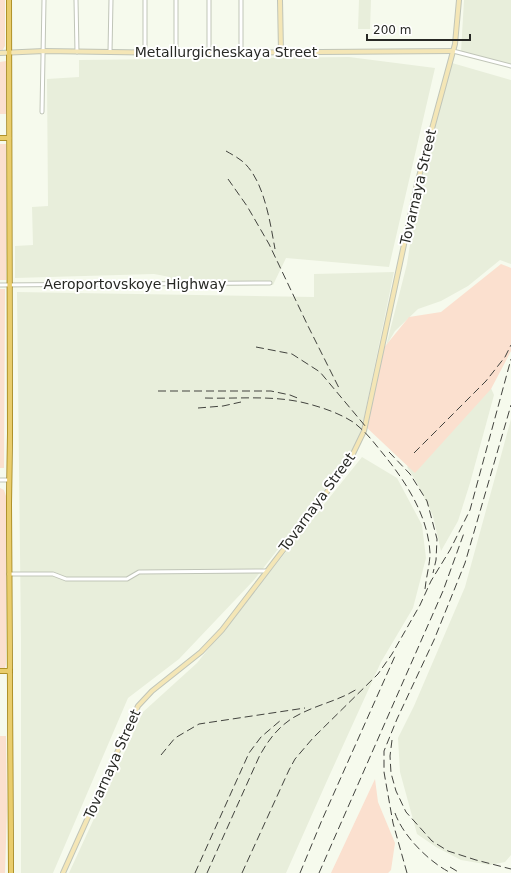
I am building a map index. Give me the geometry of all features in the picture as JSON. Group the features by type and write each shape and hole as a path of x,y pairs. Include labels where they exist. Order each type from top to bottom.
{"main road":[{"path":"9,0 8,138 11,873"},
{"path":"0,138 8,138"},
{"path":"0,671 10,671"}],"street":[{"path":"42,112 44,0"},
{"path":"76,0 76,52"},
{"path":"110,52 111,0"},
{"path":"145,0 145,52"},
{"path":"176,0 176,53"},
{"path":"209,0 209,53"},
{"path":"241,0 241,52"},
{"path":"280,0 281,52"},
{"name":"Tovarnaya Street","path":"63,873 138,706 152,691 201,652 222,630 349,462 364,431 417,184 455,44 459,0"},
{"name":"Metallurgicheskaya Street","path":"0,53 44,51 176,53 453,51"},
{"path":"453,51 511,66"},
{"name":"Aeroportovskoye Highway","path":"0,285 270,283"},
{"path":"0,480 9,480"},
{"path":"9,574 53,574 66,579 127,579 139,572 267,571"}],"shaded area":[{"path":"0,0 5,0 5,46 2,51 0,51"},
{"path":"359,0 371,0 370,29 358,29"},
{"path":"464,0 511,0 511,64 461,52"},
{"path":"349,57 435,68 389,267 286,258 273,285 172,287 170,277 154,274 15,278 15,246 33,245 32,207 48,206 47,79 79,77 79,60"},
{"path":"6,61 6,114 0,114 0,62"},
{"path":"452,63 511,80 511,264 500,260 468,286 441,301 418,309 395,331 386,346 407,264 419,186"},
{"path":"0,144 6,144 6,280 0,280"},
{"path":"501,264 511,268 511,351 491,389 415,473 365,426 382,350 409,317 441,312"},
{"path":"394,272 361,432 347,461 254,580 179,659 128,698 53,873 21,873 21,639 17,292 314,297 314,274"},
{"path":"0,289 5,289 4,468 0,468"},
{"path":"490,386 494,395 470,483 458,521 441,551 433,516 417,483 407,467 449,423"},
{"path":"511,419 511,855 505,862 490,865 461,860 436,847 417,834 400,772 398,738 414,706 465,587"},
{"path":"362,457 397,478 422,525 426,558 413,608 381,662 286,873 69,873 143,712 197,663"},
{"path":"0,488 4,490 6,496 6,664 5,668 0,669"},
{"path":"0,736 6,736 7,809 5,873 0,873"},
{"path":"375,779 378,802 395,843 391,870 388,873 331,873"}],"railway":[{"path":"226,151 242,161 250,169 256,179 265,202 275,249"},
{"path":"228,179 247,206 269,244 340,390"},
{"path":"414,453 486,381 505,357 511,345"},
{"path":"256,347 292,354 320,372 366,427"},
{"path":"242,873 295,759 313,738 378,674 392,654 420,605 431,581 450,550 470,510 511,359"},
{"path":"158,391 271,391 300,399"},
{"path":"205,398 268,398 293,401 330,411 357,425 371,439 398,473 420,511 425,525 430,553 425,589"},
{"path":"198,408 223,406 241,402"},
{"path":"407,873 393,823 384,772 384,751 397,719 434,640 465,563 511,405"},
{"path":"389,452 410,474 427,501 437,539 436,560 433,573"},
{"path":"319,873 443,591 464,533"},
{"path":"300,873 395,656"},
{"path":"207,873 259,757 267,743 288,721 357,689"},
{"path":"161,755 175,738 199,724 305,708"},
{"path":"195,873 249,753 261,737 281,720"},
{"path":"392,740 390,756 391,773 396,791 406,812 432,841 448,851 511,869"},
{"path":"395,813 404,831 418,848 434,862 451,873"},
{"path":"450,867 460,873"}]}
